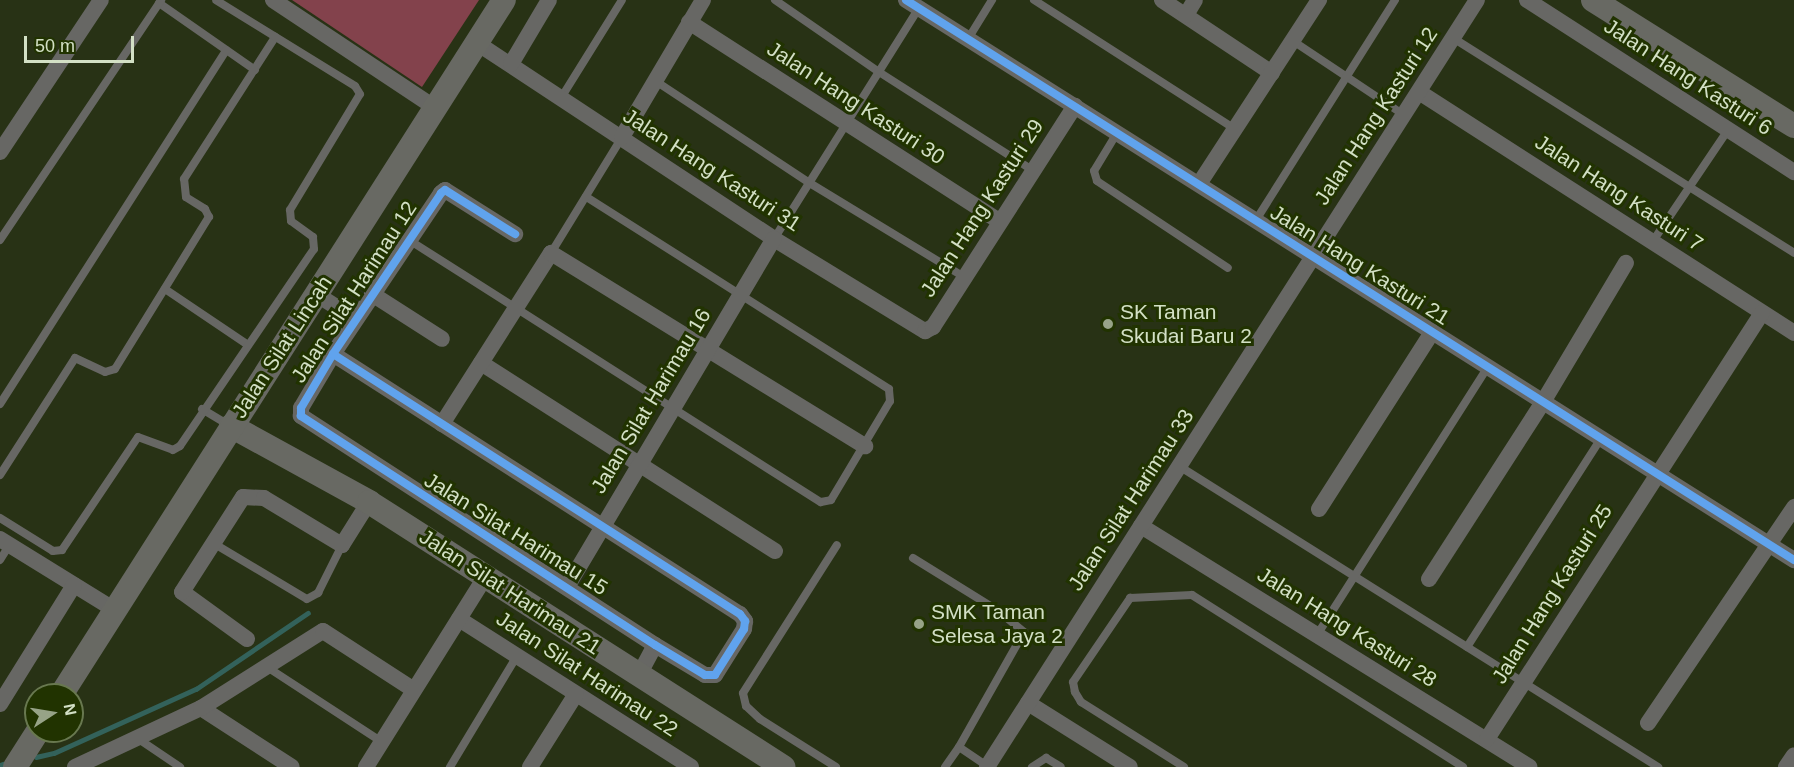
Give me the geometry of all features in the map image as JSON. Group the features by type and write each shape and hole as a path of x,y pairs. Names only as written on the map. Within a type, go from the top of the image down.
{"street":[{"path":"3,141 101,0"},
{"path":"273,0 434,107"},
{"name":"Jalan Silat Lincah","path":"69,683 504,0"},
{"path":"511,64 549,0"},
{"path":"622,138 653,79 703,0"},
{"path":"1162,0 1272,73"},
{"path":"1186,15 1195,0"},
{"path":"1199,184 1319,0"},
{"name":"Jalan Hang Kasturi 12","path":"1313,256 1477,0"},
{"name":"Jalan Hang Kasturi 6","path":"1527,0 1794,172"},
{"path":"1593,0 1794,126"},
{"name":"Jalan Hang Kasturi 21","path":"913,4 1794,560"},
{"name":"Jalan Hang Kasturi 30","path":"690,22 999,221"},
{"name":"Jalan Hang Kasturi 31","path":"477,43 774,239 925,331"},
{"name":"Jalan Hang Kasturi 7","path":"1419,92 1794,333"},
{"name":"Jalan Hang Kasturi 29","path":"925,331 933,327 1075,106"},
{"name":"Jalan Silat Harimau 12","path":"301,416 301,408 333,354 445,190 515,234"},
{"name":"Jalan Silat Harimau 16","path":"567,587 774,239"},
{"path":"442,424 551,253 865,446"},
{"name":"Jalan Silat Harimau 33","path":"987,767 1313,256"},
{"path":"1429,579 1544,402 1626,263"},
{"path":"316,294 355,320"},
{"path":"372,294 442,339"},
{"name":"Jalan Hang Kasturi 25","path":"1487,739 1656,473 1762,313"},
{"path":"1319,509 1432,332"},
{"path":"333,354 602,528"},
{"path":"481,363 775,551"},
{"name":"Jalan Silat Harimau 15","path":"301,416 655,645 705,675 715,675 744,629 743,617 602,528"},
{"name":"Jalan Silat Harimau 21","path":"231,426 369,502 783,767"},
{"path":"247,639 182,592 213,542 247,494 264,498 342,545 369,502"},
{"path":"1648,723 1794,507"},
{"name":"Jalan Hang Kasturi 28","path":"1141,526 1529,767"},
{"path":"5,542 115,610"},
{"path":"366,767 485,577"},
{"path":"0,704 74,585"},
{"name":"Jalan Silat Harimau 22","path":"459,619 691,767"},
{"path":"75,767 201,708 323,631 414,690"},
{"path":"639,675 655,645"},
{"path":"530,767 576,694"},
{"path":"1028,703 1130,767"},
{"path":"201,708 292,767"},
{"path":"15,767 30,743"},
{"path":"1786,767 1794,755"}],"lane":[{"path":"0,518 53,551 62,550 138,437 173,450 180,446 202,409 314,249 313,237 291,221 290,210 360,94 355,87 216,0"},
{"path":"561,98 622,0"},
{"path":"775,0 879,72 1032,170"},
{"path":"968,39 992,0"},
{"path":"1034,0 1235,129"},
{"path":"1256,220 1395,0"},
{"path":"0,240 160,1 255,70"},
{"path":"774,239 879,72 913,4"},
{"path":"0,475 75,358 105,372 116,369 209,217 205,209 186,197 184,179 276,37"},
{"path":"1453,38 1689,189 1794,253"},
{"path":"1293,41 1404,115"},
{"path":"0,404 226,50"},
{"path":"653,79 808,182 964,277"},
{"path":"1653,241 1728,129"},
{"path":"1117,133 1094,171 1097,181 1228,268"},
{"path":"551,253 622,138"},
{"path":"409,240 821,502 831,500 890,401 889,388 586,197"},
{"path":"165,289 248,345"},
{"path":"1317,635 1488,367"},
{"path":"202,409 231,426"},
{"path":"1467,647 1601,438"},
{"path":"1179,466 1658,767"},
{"path":"0,560 5,542"},
{"path":"213,542 307,599 318,593 342,545"},
{"path":"836,767 760,719 746,706 743,693 837,545"},
{"path":"913,558 997,610 1024,632 959,747 945,767"},
{"path":"1184,767 1082,702 1075,692 1073,682 1130,598 1192,595 1463,767"},
{"path":"450,767 517,656"},
{"path":"267,667 382,742"},
{"path":"136,738 180,767"},
{"path":"959,747 987,767"},
{"path":"1032,767 1042,758 1061,767"}],"shaded area":[{"path":"292,0 479,0 422,87"}],"waterway":[{"path":"36,757 54,753 196,689 308,613"}],"cycle path":[{"path":"906,0 1794,560"},
{"path":"333,354 740,614 745,621 744,629 715,675 705,675 655,645 301,416 301,408 333,354 441,193 445,190 515,234"}],"place":[{"name":"SK Taman Skudai Baru 2","path":"1108,324"},
{"name":"SMK Taman Selesa Jaya 2","path":"919,624"}]}
